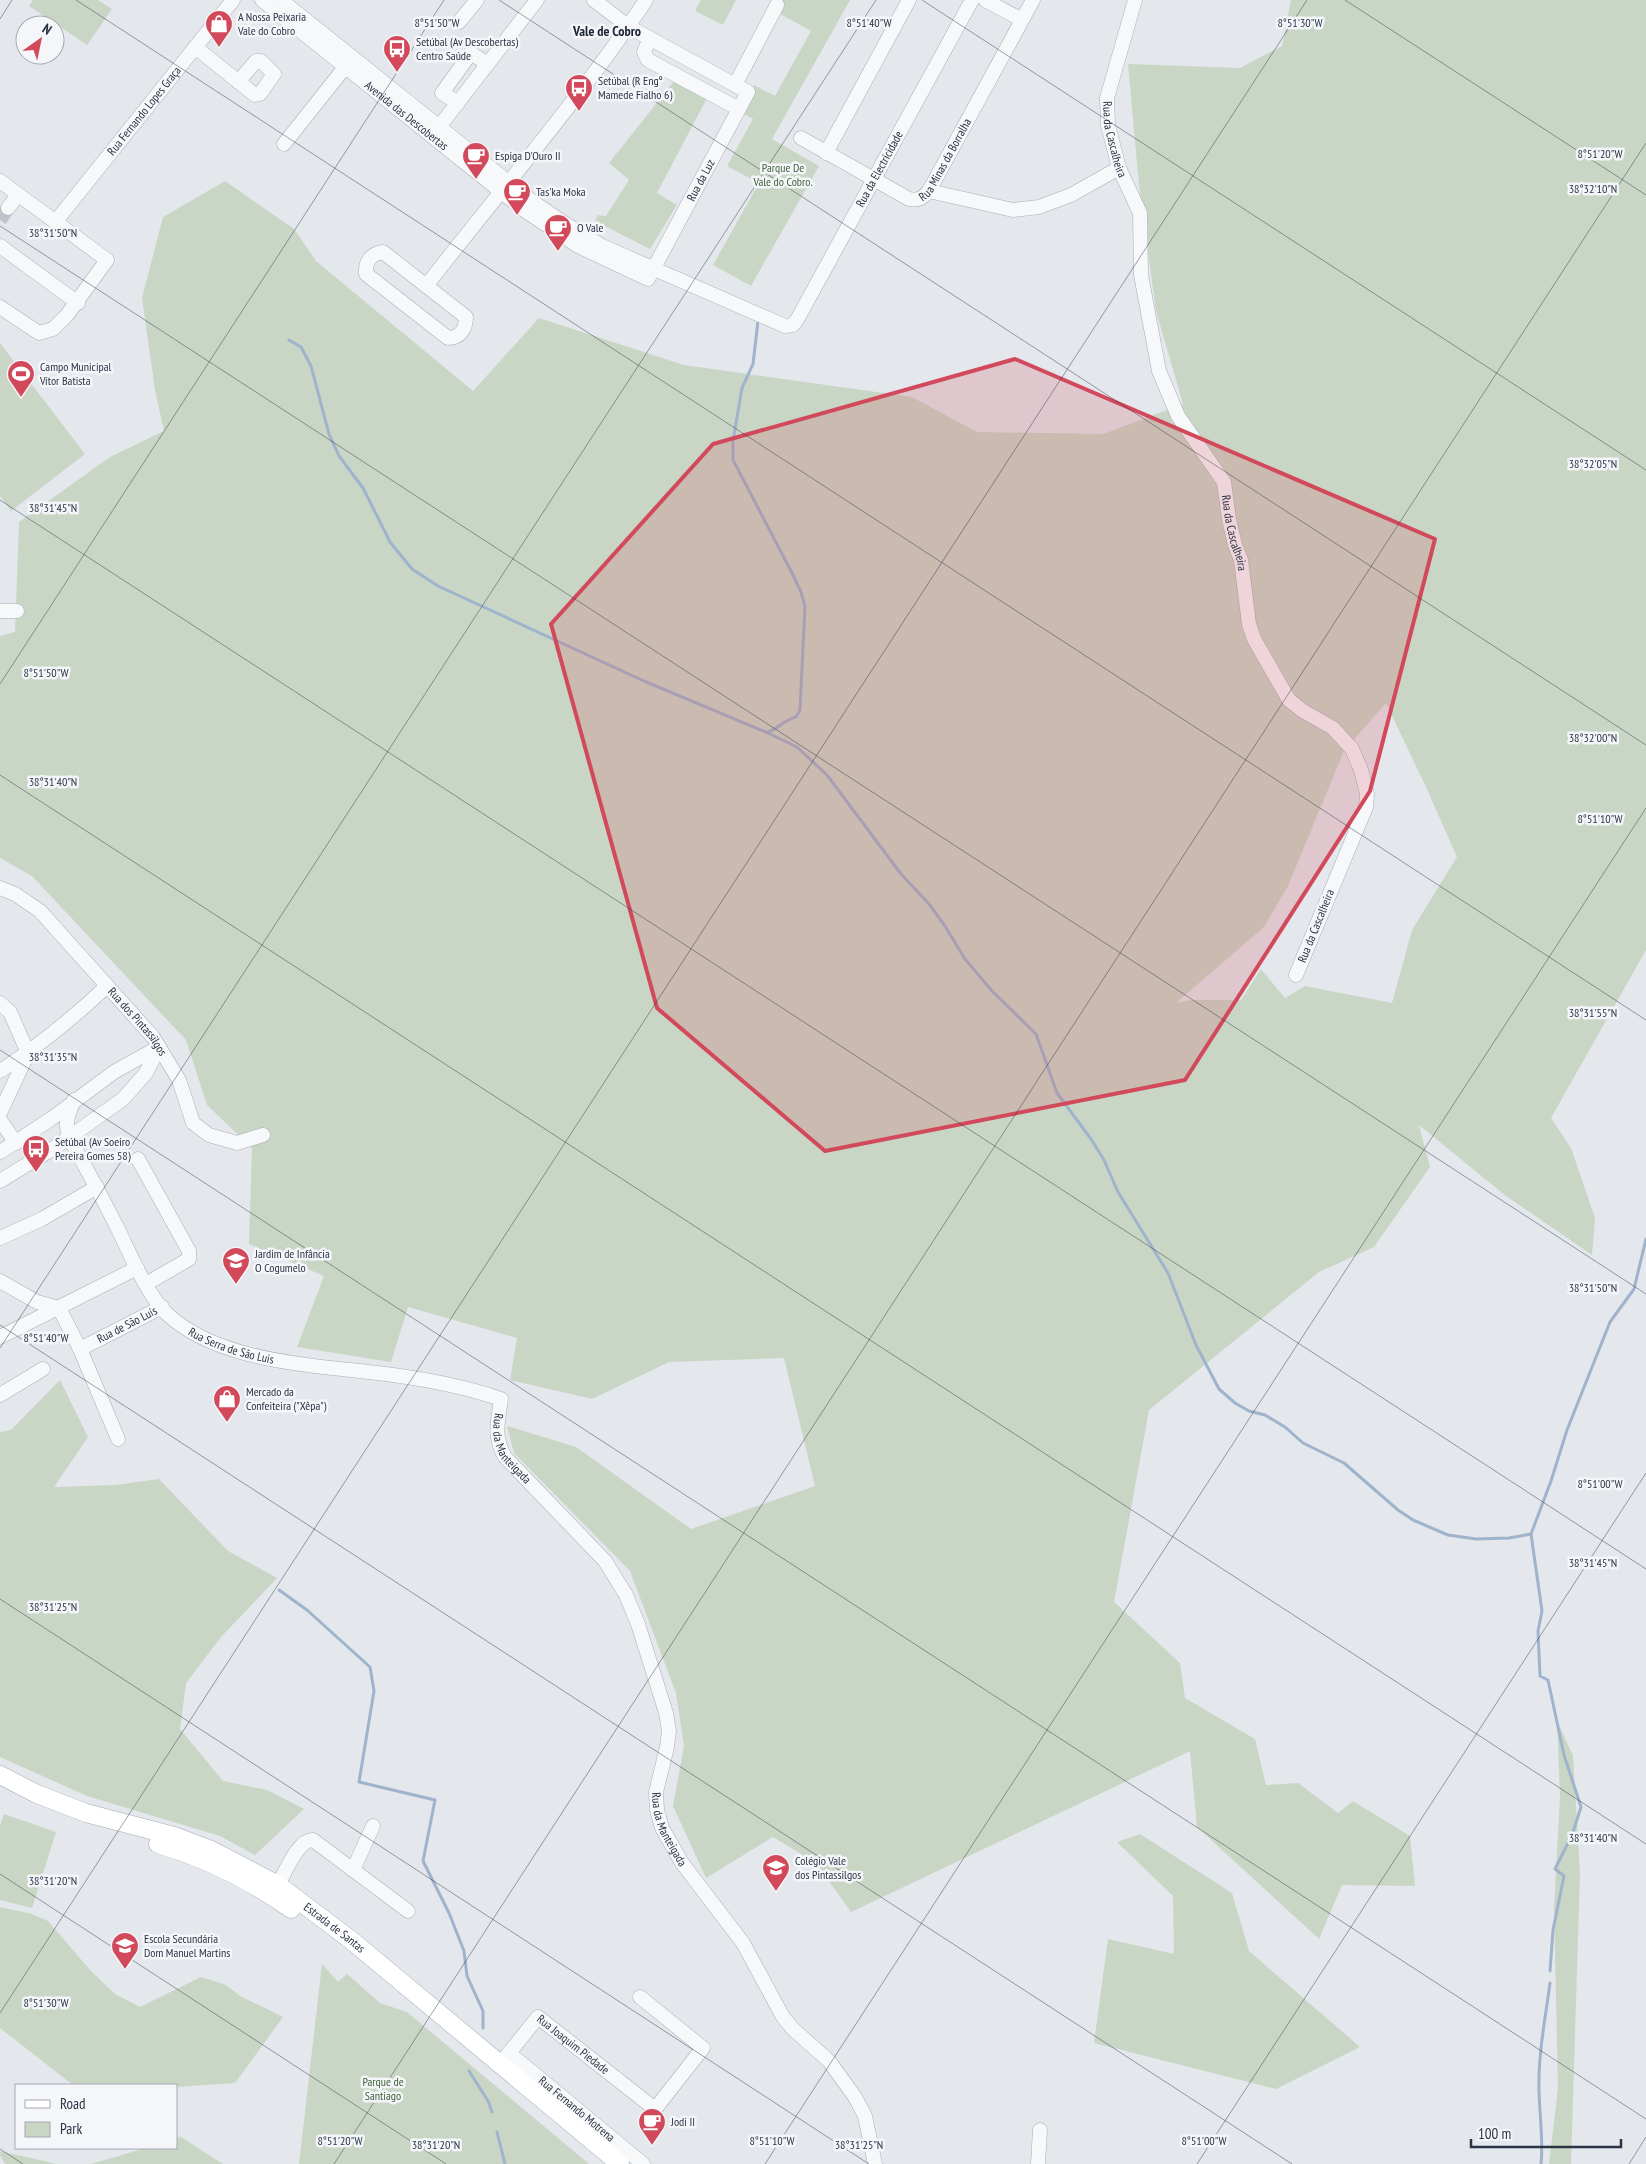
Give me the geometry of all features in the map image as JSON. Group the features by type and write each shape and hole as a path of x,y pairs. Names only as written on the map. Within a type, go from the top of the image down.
{"main road":[{"name":"Estrada de Santas","path":"0,1775 69,1807 174,1836 211,1850 278,1885 330,1922 505,2058 620,2164"},
{"name":"Estrada de Santas","path":"0,1789 75,1822 173,1848 218,1866 263,1890 323,1932 601,2164"}],"street":[{"name":"Rua Fernando Lopes Graça","path":"56,221 233,0"},
{"name":"Avenida das Descobertas","path":"262,0 286,5 439,127 504,186"},
{"path":"460,22 476,0"},
{"path":"439,127 537,0"},
{"path":"594,0 629,27 742,88"},
{"path":"426,286 629,27 646,0"},
{"path":"826,153 909,0"},
{"name":"Rua da Electricidade","path":"778,324 789,326 795,322 972,0"},
{"path":"985,0 1022,20"},
{"name":"Rua Minas da Borralha","path":"801,138 913,200 924,197 929,192 1033,0"},
{"name":"Rua da Cascalheira","path":"1135,0 1108,98 1108,125 1119,168 1140,213 1142,275 1159,371 1178,416 1224,482 1229,519 1235,545 1241,560 1249,624 1254,639 1289,700 1303,711 1333,728 1352,749 1361,770 1367,794 1366,807 1296,975"},
{"name":"Avenida das Descobertas","path":"286,5 346,66 504,186 602,246 778,324"},
{"name":"Rua da Luz","path":"653,269 738,109 742,88 777,5"},
{"path":"650,38 644,52 648,60 738,109"},
{"path":"195,47 238,82"},
{"path":"458,103 442,93 471,53 488,64"},
{"path":"284,144 346,66"},
{"path":"929,192 1013,210 1039,207 1071,195 1119,168"},
{"path":"0,181 107,260 78,303 53,329 39,333 0,307"},
{"path":"8,208 18,195"},
{"path":"0,246 78,303"},
{"path":"383,252 426,286 466,317 464,328 456,337 448,338 366,274 369,258 373,254 383,252"},
{"path":"0,611 17,611"},
{"name":"Rua dos Pintassilgos","path":"0,888 15,894 40,911 153,1037 179,1080 193,1123 209,1134 237,1143 263,1134"},
{"path":"0,1070 28,1053 69,1022 107,986"},
{"path":"0,1003 10,1012 28,1053 0,1113"},
{"path":"0,1152 16,1143 107,1076 159,1047"},
{"path":"0,1181 70,1137 123,1099 146,1073 159,1047"},
{"path":"107,1076 122,1075 127,1079 129,1085 123,1099"},
{"path":"70,1137 67,1123 68,1113 74,1100"},
{"path":"0,1120 16,1143"},
{"name":"Rua Serra de São Luis","path":"70,1137 146,1284 166,1312 192,1332 223,1347 252,1356 432,1380 472,1389 501,1399"},
{"path":"138,1159 189,1251 189,1259 146,1284"},
{"path":"0,1238 42,1219 97,1187"},
{"path":"0,1338 137,1268"},
{"path":"0,1281 37,1302 59,1308 80,1349 118,1439"},
{"name":"Rua de São Luís","path":"80,1349 162,1307"},
{"path":"2,1390 43,1369"},
{"name":"Rua da Manteigada","path":"501,1399 496,1434 498,1445 505,1457 604,1561 626,1595 638,1624 666,1712 669,1731 668,1747 656,1792 657,1810 662,1828 682,1863 743,1943 783,2017 793,2029 829,2061 855,2097 865,2116 875,2164"},
{"path":"353,1870 373,1826"},
{"path":"278,1885 300,1846 309,1840 317,1842 408,1911"},
{"name":"Rua Joaquim Piedade","path":"505,2058 538,2017 655,2109 703,2048 640,1997"},
{"name":"Rua Fernando Motrena","path":"505,2058 643,2164"},
{"path":"1038,2164 1040,2130"}],"highlighted area":[{"path":"1015,359 1435,539 1370,791 1185,1080 825,1151 657,1008 551,624 713,444"}],"green space":[{"path":"33,0 98,0 112,9 87,45 65,30 65,15 42,15 29,6"},
{"path":"701,0 736,0 723,25 695,11"},
{"name":"Parque De Vale do Cobro.","path":"782,0 850,0 772,139 819,166 751,286 713,265 759,183 727,166 753,119 739,111 754,85 775,96 811,31 775,11"},
{"path":"1291,0 1646,0 1646,950 1551,1118 1571,1148 1595,1218 1592,1255 1506,1196 1419,1125 1430,1167 1374,1247 1319,1272 1149,1410 1114,1602 1180,1663 1185,1698 1255,1739 1266,1785 1298,1783 1338,1813 1353,1801 1410,1836 1415,1886 1342,1885 1319,1939 1197,1827 1190,1751 851,1912 816,1863 773,1837 706,1878 673,1806 684,1746 676,1693 630,1571 514,1453 507,1426 576,1447 691,1529 815,1486 784,1358 669,1362 592,1399 510,1380 517,1338 408,1307 391,1362 297,1347 324,1276 249,1244 252,1148 207,1105 186,1040 32,876 0,858 0,636 15,632 19,522 110,457 164,431 155,390 142,298 163,217 225,181 294,229 316,261 473,391 539,318 684,365 912,397 977,432 1103,434 1183,404 1156,311 1139,185 1128,64 1240,68 1282,46","holes":["1386,703 1457,857 1412,930 1392,1003 1305,986 1285,998 1261,969 1241,1000 1191,1000 1176,1003 1264,927 1288,886 1344,751"]},
{"path":"675,80 707,98 657,193 677,205 650,249 595,221 598,215 606,216 629,180 609,163"},
{"name":"Campo Municipal Vítor Batista","path":"0,343 85,454 11,511 0,496"},
{"path":"60,1380 88,1437 54,1487 116,1485 159,1479 228,1551 277,1578 221,1637 186,1683 180,1729 223,1781 267,1790 304,1809 255,1855 220,1836 87,1796 0,1757 0,1432 11,1430"},
{"path":"1557,1720 1573,1756 1580,1873 1571,2164 1549,2164 1558,2088 1554,1909 1560,1797"},
{"path":"4,1814 56,1832 32,1908 0,1900 0,1825"},
{"path":"1140,1834 1232,1893 1249,1951 1360,2047 1276,2089 1094,2043 1108,1939 1174,1954 1173,1896 1117,1842"},
{"path":"0,1907 32,1914 48,1921 90,1970 115,1994 140,2007 201,1977 226,1985 240,1996 283,2017 235,2083 178,2087 178,2084 72,2084 0,2028"},
{"name":"Parque de Santiago","path":"322,1964 338,1982 347,1974 380,2003 407,2012 589,2164 299,2164"},
{"path":"181,2137 223,2164 91,2164 143,2149 178,2149 178,2138"},
{"path":"0,2151 57,2164 5,2164"}],"waterway":[{"path":"758,321 753,364 742,388 733,441 733,460 791,571 805,606 800,710 796,717 768,732"},
{"path":"289,340 301,347 311,366 329,434 339,456 363,488 390,542 412,569 438,586 644,681 797,747 827,775 901,874 929,904 965,959 992,991 1036,1034 1057,1093 1104,1160 1118,1192 1168,1273 1196,1345 1219,1389 1235,1403 1249,1411 1265,1415 1285,1427 1303,1443 1344,1463 1398,1510 1413,1520 1448,1535 1476,1539 1509,1538 1531,1534"},
{"path":"1550,1971 1553,1930 1564,1876 1555,1869 1572,1835 1581,1807 1564,1755 1548,1680 1540,1676 1538,1631 1542,1611 1531,1534 1551,1481 1567,1430 1610,1322 1634,1289 1646,1239"},
{"path":"279,1590 307,1610 370,1667 374,1691 359,1782 435,1800 423,1861 449,1913 464,1951 467,1976 483,2011 483,2028"},
{"path":"1541,2164 1539,2067 1550,1983"},
{"path":"469,2071 488,2101 492,2112"},
{"path":"497,2132 505,2164"}],"tunnel":[{"path":"0,220 8,208"}],"place":[{"name":"A Nossa Peixaria Vale do Cobro","path":"219,48"},
{"name":"Setúbal (Av Descobertas) Centro Saúde","path":"397,73"},
{"name":"Setúbal (R Engº Mamede Fialho 6)","path":"579,112"},
{"name":"Espiga D'Ouro II","path":"476,180"},
{"name":"Tas'ka Moka","path":"517,216"},
{"name":"O Vale","path":"558,252"},
{"name":"Campo Municipal Vítor Batista","path":"21,398"},
{"name":"Setúbal (Av Soeiro Pereira Gomes 58)","path":"36,1173"},
{"name":"Jardim de Infância O Cogumelo","path":"236,1285"},
{"name":"Mercado da Confeiteira (\"Xêpa\")","path":"227,1423"},
{"name":"Colégio Vale dos Pintassilgos","path":"776,1892"},
{"name":"Escola Secundária Dom Manuel Martins","path":"125,1970"},
{"name":"Jodi II","path":"652,2146"}],"district":[{"name":"Vale de Cobro","path":"607,31"}]}
